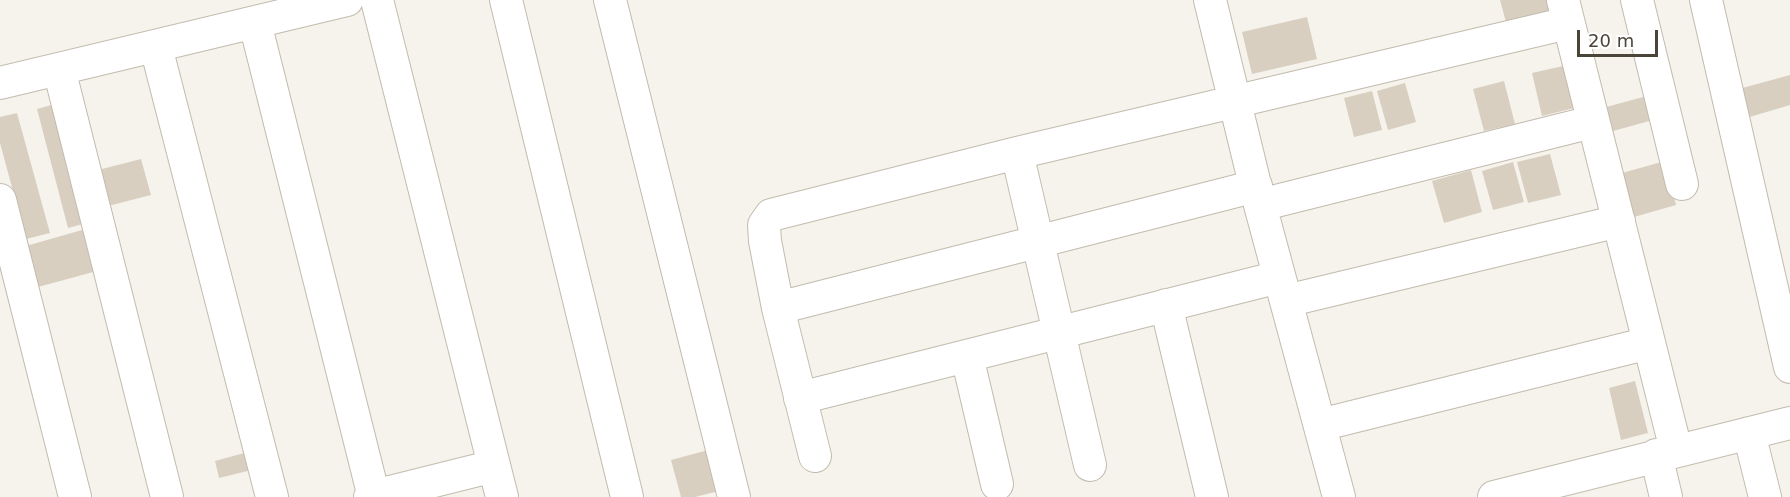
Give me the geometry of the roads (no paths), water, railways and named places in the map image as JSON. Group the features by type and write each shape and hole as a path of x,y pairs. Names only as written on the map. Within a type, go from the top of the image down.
{"street":[{"path":"0,83 347,0"},
{"path":"377,0 502,497"},
{"path":"507,0 627,497"},
{"path":"610,0 734,497"},
{"path":"1210,0 1258,196 1340,497"},
{"path":"1637,0 1682,184"},
{"path":"1706,0 1790,367"},
{"path":"815,456 778,308 765,240 764,225 771,215 1017,153 1236,102 1566,12 1649,343 1666,453 1666,497"},
{"path":"255,23 373,497 494,466"},
{"path":"156,46 272,497"},
{"path":"59,69 167,497"},
{"path":"778,308 1038,242 1592,122"},
{"path":"1017,153 1090,465"},
{"path":"0,200 75,497"},
{"path":"800,398 1166,305 1283,289 1619,221"},
{"path":"1166,305 1212,497"},
{"path":"1320,425 1649,343"},
{"path":"967,356 997,484"},
{"path":"1494,497 1790,423"},
{"path":"1749,433 1765,497"}]}
